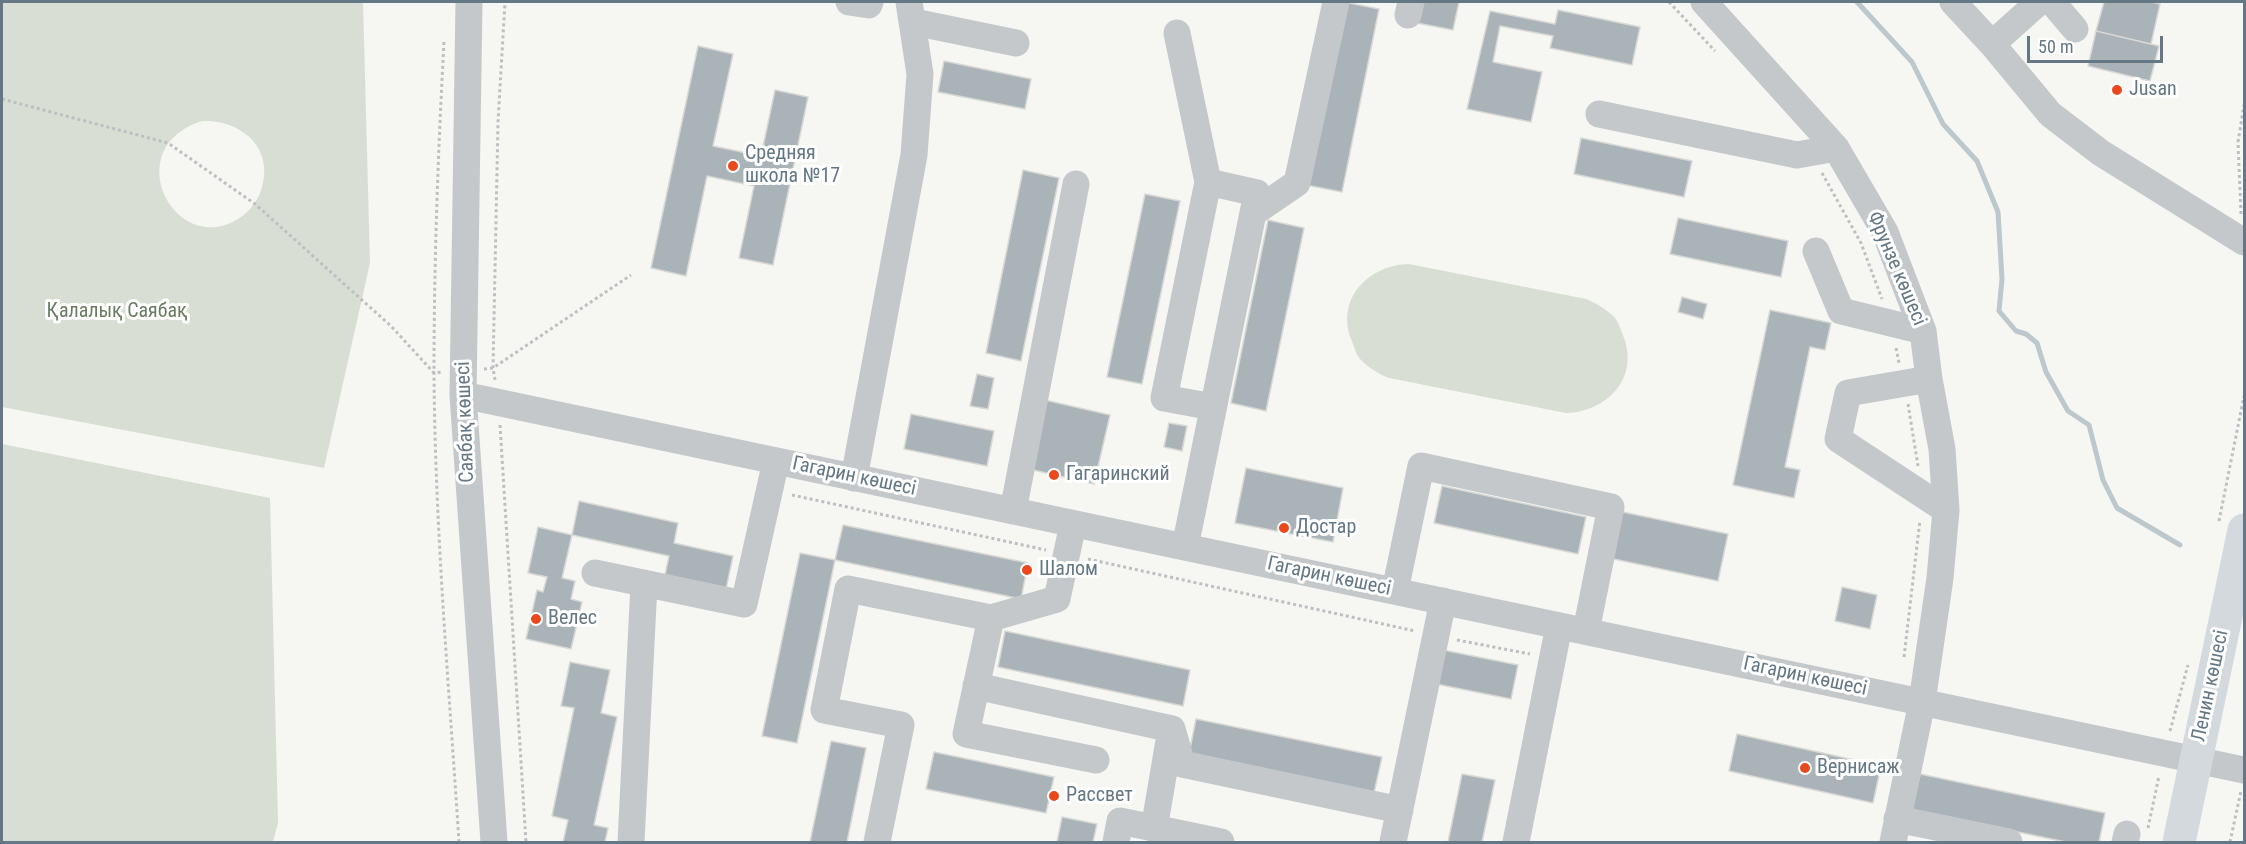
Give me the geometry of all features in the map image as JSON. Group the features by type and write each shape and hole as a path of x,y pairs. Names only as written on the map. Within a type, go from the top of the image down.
{"main road":[{"name":"Ленин көшесі","path":"2179,843 2244,530"}],"street":[{"name":"Саябақ көшесі","path":"469,2 463,383 494,843"},
{"path":"849,2 869,5 870,2"},
{"path":"1253,213 1297,183 1336,2"},
{"name":"Фрунзе көшесі","path":"1704,2 1836,148 1885,232 1923,331 1942,449 1946,510 1940,578 1922,702 1895,831"},
{"path":"1953,2 1992,44 2050,114 2101,153 2244,241"},
{"path":"1992,44 2039,2"},
{"path":"2052,2 2075,29"},
{"path":"854,478 914,155 920,74 912,12 1016,43"},
{"path":"1177,33 1208,182 1164,398 1213,407"},
{"path":"1599,114 1797,155 1836,148"},
{"path":"1185,547 1257,193 1208,182"},
{"path":"1013,511 1076,184"},
{"path":"1816,251 1841,310 1923,331"},
{"path":"1929,379 1848,393 1838,439 1946,510"},
{"name":"Гагарин көшесі","path":"463,383 776,461 2196,759 2244,777"},
{"path":"595,573 744,604 776,461"},
{"path":"1395,591 1421,466 1611,507 1586,631"},
{"path":"877,843 901,725 824,710 848,589 991,618 1057,599 1073,524"},
{"path":"631,843 644,584"},
{"path":"1393,843 1443,601"},
{"path":"991,618 966,734 1096,760"},
{"path":"1515,843 1559,626"},
{"path":"976,686 1172,729"},
{"path":"1172,729 1182,764 1400,810"},
{"path":"1154,829 1172,729"},
{"path":"1116,843 1120,822 1221,843"},
{"path":"1895,831 2009,843"}],"path":[{"path":"2,99 168,143 255,204 391,326 434,373 463,383 493,368 631,275"},
{"path":"2244,105 2238,142 2244,241"},
{"path":"769,490 1436,636 1552,659"},
{"path":"2133,836 2164,753"},
{"path":"2230,843 2244,777"}],"green space":[{"name":"Қалалық Саябақ","path":"2,2 363,2 370,263 324,468 2,407","holes":["202,121 215,121 239,129 249,137 257,146 264,169 262,188 251,208 238,219 215,227 194,224 177,212 164,195 159,174 163,153 177,135"]},
{"path":"1409,264 1586,299 1597,304 1616,319 1624,338 1627,367 1623,379 1616,391 1606,400 1594,407 1566,413 1389,378 1378,373 1364,363 1356,353 1348,324 1348,310 1359,286 1369,277 1381,270"},
{"path":"2,444 270,498 278,823 273,842 2,842"}],"building":[{"path":"1344,2 1379,9 1342,192 1306,185"},
{"path":"1422,2 1459,2 1453,30 1417,23"},
{"path":"2104,2 2160,4 2151,44 2096,31"},
{"path":"1558,10 1640,27 1632,65 1550,48 1553,36 1500,26 1493,62 1542,72 1531,122 1467,109 1490,11 1555,24"},
{"path":"2096,31 2159,46 2150,81 2088,66"},
{"name":"Средняя школа №17","path":"698,46 733,54 713,146 761,156 775,90 808,97 773,265 739,258 754,186 707,176 686,276 651,268"},
{"path":"944,61 1031,79 1025,109 938,92"},
{"path":"1581,138 1692,161 1684,197 1574,174"},
{"path":"1023,170 1059,178 1021,361 986,353"},
{"path":"1145,194 1180,201 1142,384 1107,377"},
{"path":"1678,218 1788,241 1781,277 1670,254"},
{"path":"1268,220 1304,228 1266,411 1231,403"},
{"path":"1682,297 1707,304 1703,319 1678,312"},
{"path":"1770,310 1831,323 1825,350 1810,347 1785,467 1800,470 1794,498 1733,485"},
{"path":"977,374 994,378 988,409 970,406"},
{"path":"1045,400 1110,415 1094,484 1029,469"},
{"path":"911,414 994,431 987,466 904,449"},
{"path":"1169,423 1187,426 1182,451 1164,447"},
{"path":"1246,468 1343,488 1333,542 1235,523"},
{"path":"1442,486 1586,517 1578,554 1434,523"},
{"path":"579,501 678,523 674,543 733,556 726,589 665,575 669,556 572,535"},
{"path":"1618,511 1728,534 1718,581 1609,558"},
{"path":"843,525 1028,563 1021,599 835,560"},
{"path":"538,527 572,535 562,578 575,581 571,599 582,602 571,649 526,639 537,590 543,592 547,577 528,573"},
{"path":"800,553 835,560 797,743 762,736"},
{"path":"1842,587 1877,595 1870,629 1835,621"},
{"path":"1005,631 1190,670 1183,706 998,667"},
{"path":"1438,649 1518,665 1511,699 1431,683"},
{"path":"570,662 610,670 601,713 617,717 594,825 608,828 605,842 563,842 568,820 552,816 574,708 561,706"},
{"path":"1196,719 1382,757 1374,793 1189,754"},
{"name":"Вернисаж","path":"1737,734 1881,766 1873,803 1729,771"},
{"path":"831,741 866,748 847,842 810,842"},
{"path":"934,752 1054,777 1046,813 926,789"},
{"path":"1462,774 1495,780 1482,842 1448,842"},
{"path":"1920,774 2105,813 2099,842 2066,842 1912,810"},
{"path":"1062,817 1097,824 1093,842 1057,842"}],"waterway":[{"path":"1857,2 1912,62 1943,124 1977,161 1998,212 2002,279 1999,311 2016,331 2026,334 2037,343 2046,372 2068,411 2089,425 2103,480 2117,508 2180,545"}],"place":[{"name":"Jusan","path":"2117,90"},
{"name":"Средняя школа №17","path":"733,166"},
{"name":"Гагаринский","path":"1054,475"},
{"name":"Достар","path":"1284,528"},
{"name":"Шалом","path":"1027,570"},
{"name":"Велес","path":"536,619"},
{"name":"Вернисаж","path":"1805,768"},
{"name":"Рассвет","path":"1054,796"}]}
